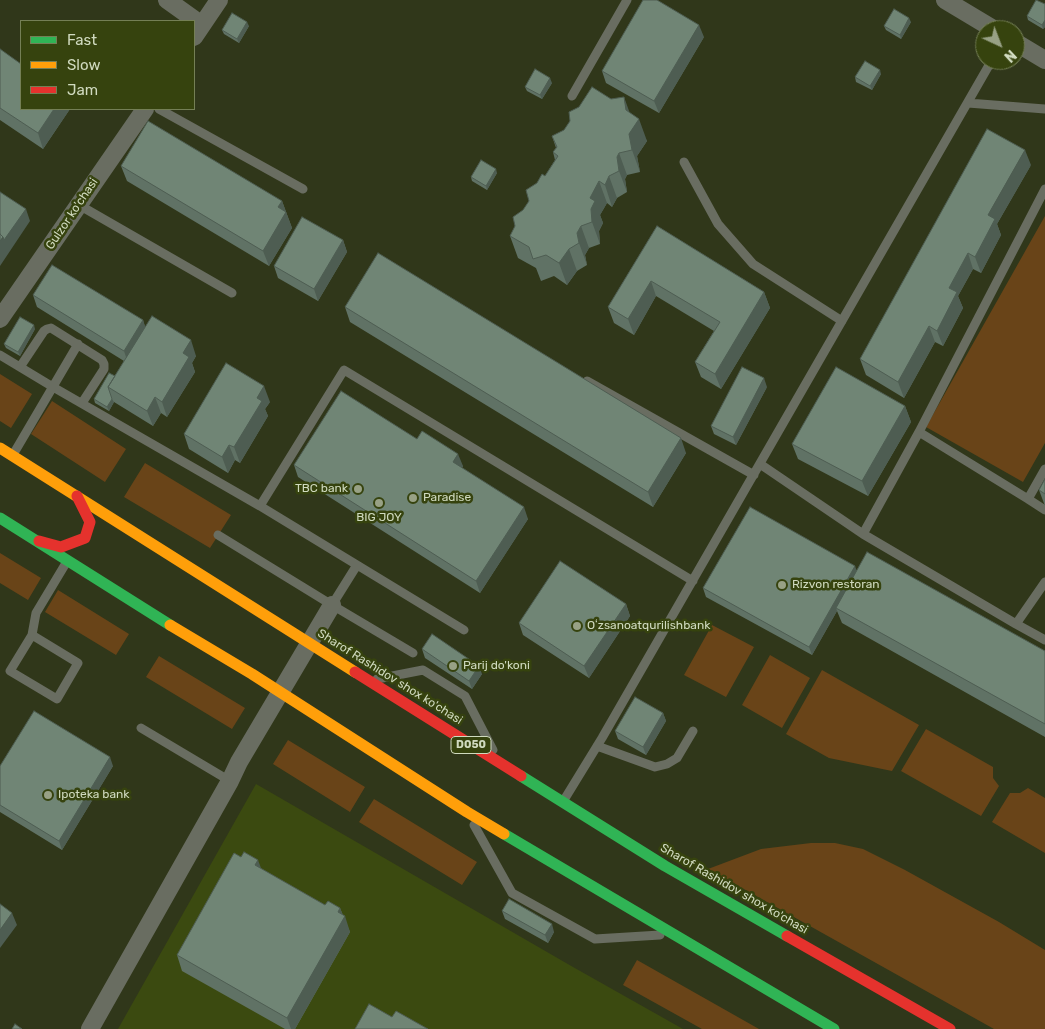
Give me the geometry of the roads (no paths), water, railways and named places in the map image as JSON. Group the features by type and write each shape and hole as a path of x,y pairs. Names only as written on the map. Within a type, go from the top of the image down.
{"main road":[{"name":"Sharof Rashidov shox ko'chasi","path":"0,448 665,866 950,1029"},
{"path":"33,539 61,547 85,538 90,522 77,496"},
{"path":"0,518 252,674 467,812 834,1029"}],"street":[{"path":"168,0 187,20"},
{"path":"198,31 219,0"},
{"path":"945,0 978,20"},
{"path":"1025,48 1045,60"},
{"name":"Gulzor ko'chasi","path":"0,319 144,110"},
{"path":"90,1029 239,762 332,605"}],"lane":[{"path":"572,96 627,0"},
{"path":"562,802 597,746 693,581 986,70"},
{"path":"968,103 1045,109"},
{"path":"161,110 303,189"},
{"path":"684,162 718,224 754,264 842,321"},
{"path":"863,534 919,432 1045,189"},
{"path":"78,205 232,293"},
{"path":"20,367 44,331 47,328 51,328 102,360 104,364 104,368 82,403"},
{"path":"12,455 78,344"},
{"path":"0,354 53,387 260,506 464,630"},
{"path":"260,506 344,370 693,581"},
{"path":"580,377 754,475"},
{"path":"919,432 1045,510"},
{"path":"760,464 863,534 1045,640"},
{"path":"1028,499 1045,469"},
{"path":"218,535 413,654"},
{"path":"32,636 78,663 57,698 10,671 32,636 36,613 67,560"},
{"path":"332,605 357,565"},
{"path":"1016,624 1045,582"},
{"path":"370,680 423,670 465,696 500,763"},
{"path":"141,728 230,781"},
{"path":"597,746 655,767 667,764 677,758 693,731"},
{"path":"467,812 512,893 595,939 673,934"}],"place":[{"name":"TBC bank","path":"358,489"},
{"name":"Paradise","path":"413,498"},
{"name":"BIG JOY","path":"379,503"},
{"name":"Rizvon restoran","path":"782,585"},
{"name":"Oʻzsanoatqurilishbank","path":"577,626"},
{"name":"Parij do'koni","path":"453,666"},
{"name":"Ipoteka bank","path":"48,795"}]}
